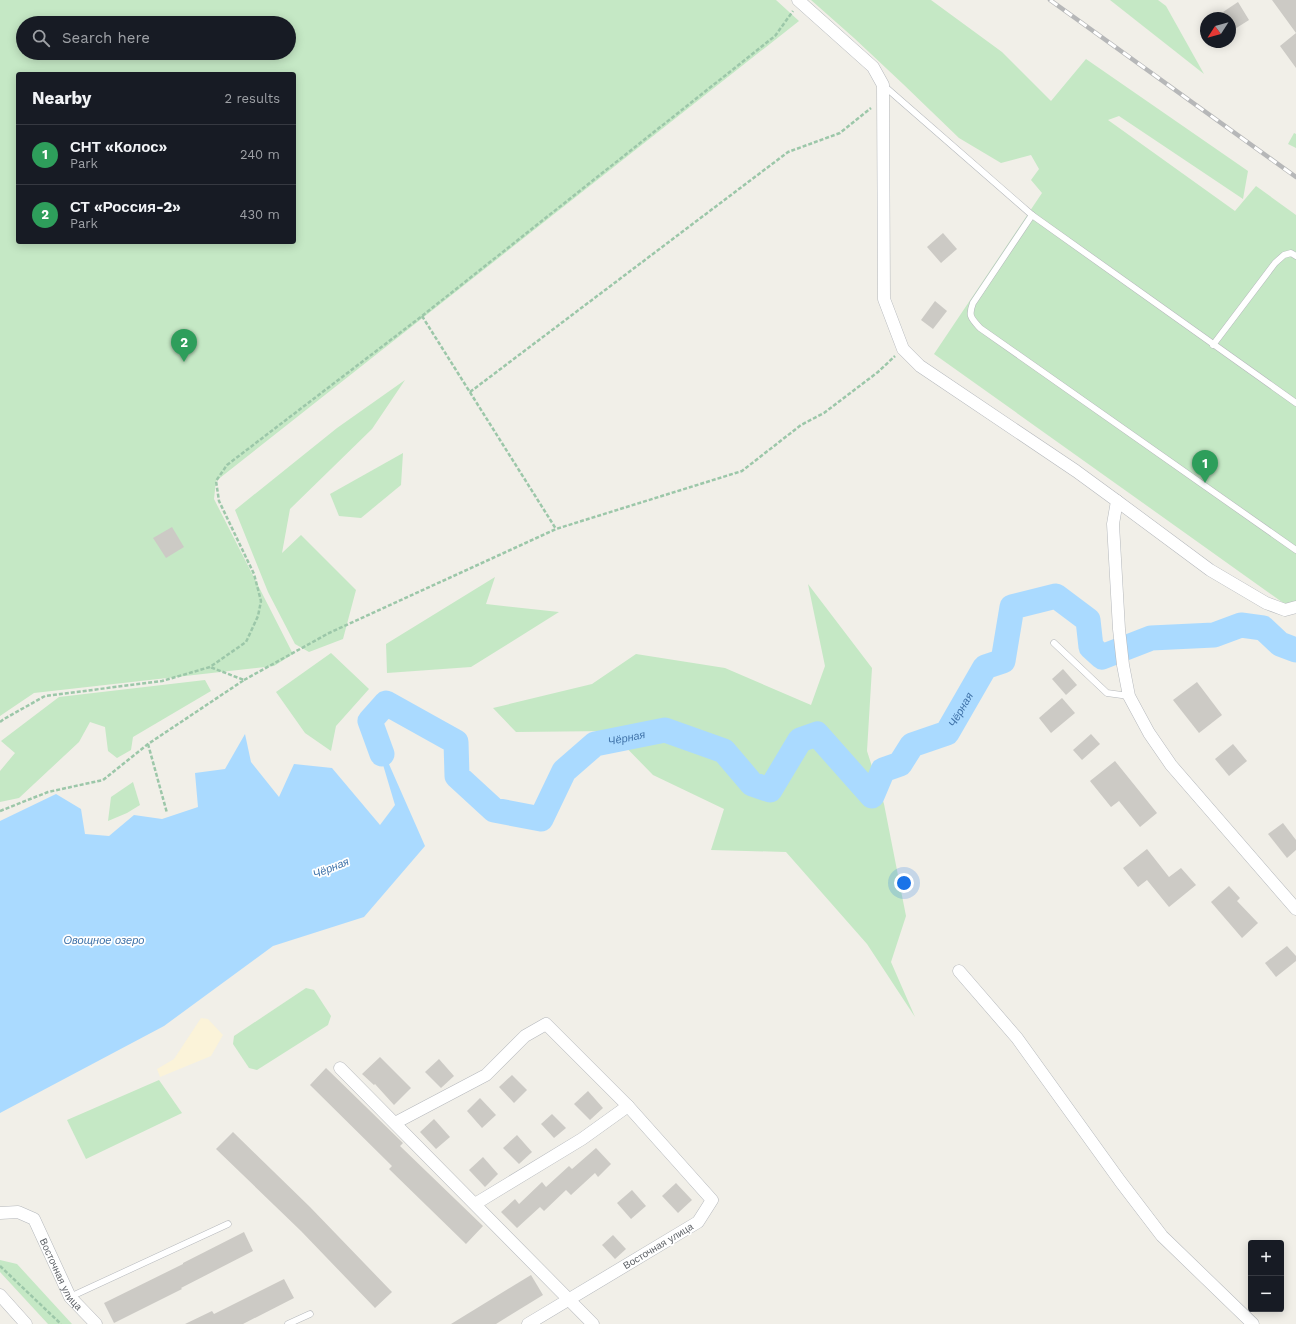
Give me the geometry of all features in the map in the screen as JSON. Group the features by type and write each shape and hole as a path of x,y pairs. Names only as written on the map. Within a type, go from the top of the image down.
{"street":[{"path":"799,1 873,67 883,85 884,299 902,349 920,366 1076,471 1210,570 1266,603 1286,610 1296,607"},
{"path":"1117,501 1113,524 1119,629 1123,664 1129,696 1149,733 1171,765 1296,909"},
{"path":"959,971 1017,1038 1120,1181 1162,1236 1253,1324"},
{"name":"Восточная улица","path":"395,1123 486,1075 525,1036 546,1024 628,1106 712,1200 698,1222 528,1324"},
{"path":"340,1068 570,1299 593,1324"},
{"path":"475,1204 582,1139 628,1106"},
{"name":"Восточная улица","path":"0,1213 18,1212 34,1219 70,1297 96,1324"},
{"path":"1,1299 26,1324"}],"lane":[{"path":"883,85 1032,216 1296,403"},
{"path":"1032,216 973,303 970,312 972,319 986,332 1296,550"},
{"path":"1213,344 1275,262 1284,255 1291,253 1296,256"},
{"path":"1054,643 1107,693 1129,696"},
{"path":"70,1297 228,1224"},
{"path":"288,1324 310,1314"}],"path":[{"path":"0,722 45,696 162,680 210,667 246,642 258,616 261,601 254,574 219,502 216,481 227,465 422,316 776,36 799,1"},
{"path":"470,392 788,152 840,133 883,97"},
{"path":"422,316 556,529"},
{"path":"0,811 48,792 103,780 148,744 244,680 329,633 556,529 742,471 801,425 824,413 878,372 902,349"},
{"path":"210,667 244,680"},
{"path":"148,744 167,813"},
{"path":"0,1266 61,1324"}],"green space":[{"path":"0,0 776,0 799,21 216,481 214,499 293,654 274,666 34,693 0,716"},
{"path":"811,0 931,0 1002,52 1051,101 1086,59 1248,171 1243,199 1119,116 1108,120 1235,211 1256,186 1296,215 1296,612 934,354 1042,193 1031,180 1039,169 1031,155 1001,163 959,138 854,38"},
{"path":"1110,0 1158,0 1166,6 1204,74"},
{"path":"1294,133 1296,134 1296,148 1288,144"},
{"path":"405,380 372,429 290,509 282,553 301,535 356,590 343,639 309,652 295,644 268,592 235,510 337,428"},
{"path":"403,453 401,485 361,518 339,516 330,494"},
{"path":"495,577 486,604 559,612 471,667 387,673 386,644"},
{"path":"808,584 872,668 867,751 884,804 906,916 891,962 915,1017 867,944 786,852 711,850 724,809 653,775 610,731 516,732 493,708 592,684 636,654 725,668 811,705 825,666"},
{"path":"331,653 369,689 336,726 331,751 305,733 276,692"},
{"path":"205,680 211,691 133,737 131,750 117,758 108,751 105,727 90,722 79,742 19,798 0,802 0,771 15,753 1,741 59,697"},
{"path":"133,782 140,805 127,813 108,821 111,797"},
{"path":"306,988 314,990 331,1016 328,1025 257,1070 249,1068 233,1044 234,1036"},
{"path":"159,1080 182,1113 86,1159 67,1120"},
{"path":"0,1260 17,1264 72,1324 48,1324 0,1272"}],"sand":[{"path":"201,1018 208,1019 223,1035 211,1056 160,1077 157,1069 174,1059"}],"water":[{"name":"Овощное озеро","path":"370,721 425,846 364,917 273,946 164,1026 0,1113 0,821 56,794 81,809 85,834 109,836 134,815 162,819 198,807 195,773 225,769 245,734 251,762 279,797 294,764 332,768 380,825 395,805"}],"building":[{"path":"1272,0 1296,0 1296,33"},
{"path":"1238,2 1249,20 1236,28 1236,12 1223,12"},
{"path":"1296,33 1296,68 1280,46"},
{"path":"943,233 957,249 941,263 927,247"},
{"path":"935,301 947,311 933,329 921,320"},
{"path":"172,527 184,547 166,558 153,538"},
{"path":"1063,669 1077,685 1066,695 1052,679"},
{"path":"1197,682 1222,715 1199,733 1173,700"},
{"path":"1062,698 1075,713 1051,733 1039,718"},
{"path":"1091,734 1100,744 1082,760 1073,750"},
{"path":"1233,744 1247,761 1229,776 1215,759"},
{"path":"1115,761 1157,813 1140,827 1119,801 1111,807 1090,781"},
{"path":"1283,823 1296,840 1296,850 1287,858 1268,834"},
{"path":"1147,849 1169,877 1181,868 1196,885 1169,907 1147,880 1138,887 1123,868"},
{"path":"1229,886 1240,898 1237,901 1258,923 1242,938 1211,902"},
{"path":"1287,946 1296,956 1296,961 1276,977 1265,963"},
{"path":"380,1057 411,1088 394,1105 375,1084 374,1085 362,1074"},
{"path":"439,1059 454,1076 441,1088 425,1072"},
{"path":"326,1068 403,1143 400,1146 483,1226 466,1244 389,1169 392,1166 310,1085"},
{"path":"512,1075 527,1090 514,1103 499,1087"},
{"path":"588,1091 603,1108 590,1120 574,1104"},
{"path":"480,1098 496,1115 482,1128 467,1111"},
{"path":"552,1114 566,1128 554,1138 541,1124"},
{"path":"434,1119 450,1137 436,1149 420,1132"},
{"path":"233,1132 310,1207 392,1292 375,1308 301,1231 216,1149"},
{"path":"517,1135 532,1152 519,1164 503,1148"},
{"path":"596,1148 611,1164 598,1177 595,1173 571,1195 566,1190 544,1211 540,1207 517,1228 501,1212 515,1199 519,1204 542,1182 546,1187 569,1166 572,1169"},
{"path":"483,1157 498,1174 485,1187 469,1170"},
{"path":"676,1183 692,1200 678,1213 662,1196"},
{"path":"632,1190 646,1206 631,1219 617,1203"},
{"path":"244,1232 253,1251 114,1323 104,1303"},
{"path":"613,1235 626,1249 615,1259 602,1245"},
{"path":"531,1275 543,1295 496,1324 451,1324"},
{"path":"284,1279 294,1298 243,1324 185,1324 212,1311 214,1314"}],"waterway":[{"name":"Чёрная","path":"382,754 370,721 386,703 456,742 457,776 494,810 541,819 564,771 595,744 665,730 724,751 752,784 770,790 800,740 817,734 872,796 883,770 900,764 912,745 947,733 985,667 1003,661 1012,607 1056,596 1088,620 1091,647 1102,657 1151,638 1214,635 1241,625 1263,628 1280,644 1296,650"}],"railway":[{"path":"1050,0 1296,177"}],"place":[{"name":"СТ «Россия-2»","path":"184,362"},
{"name":"СНТ «Колос»","path":"1205,483"}]}
